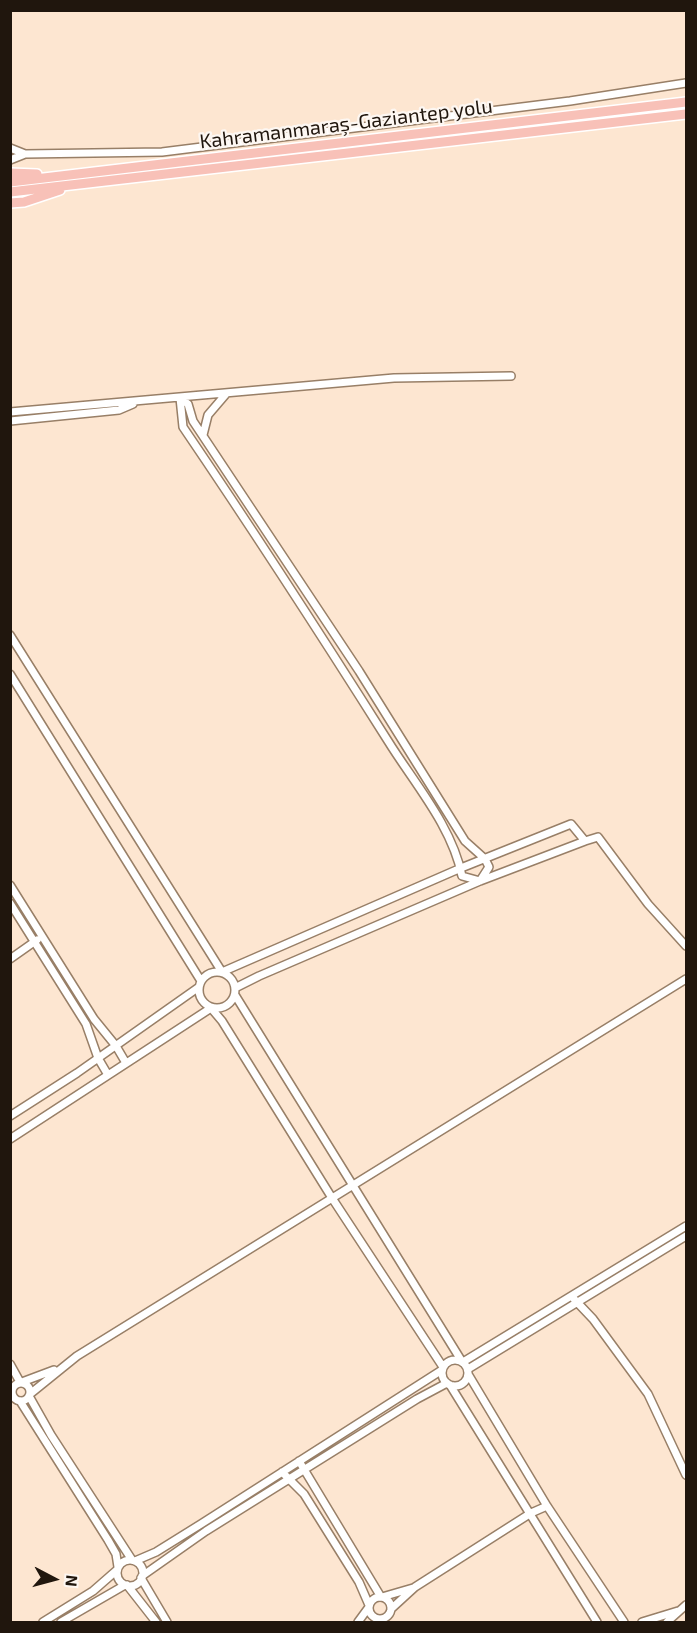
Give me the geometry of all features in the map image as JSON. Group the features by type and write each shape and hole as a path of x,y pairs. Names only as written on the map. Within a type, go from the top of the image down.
{"highway":[{"name":"Kahramanmaraş-Gaziantep yolu","path":"10,182 687,102"},
{"name":"Kahramanmaraş-Gaziantep yolu","path":"10,192 687,114"},
{"path":"10,173 57,176"},
{"path":"10,203 47,196 74,185"}],"street":[{"path":"10,160 25,154 162,152 570,101 687,83"},
{"path":"10,147 25,154"},
{"path":"10,412 120,401 135,403 394,378 512,376"},
{"path":"203,435 208,415 226,394"},
{"path":"180,398 188,404 193,421 359,672 465,841 485,859 489,867 480,880"},
{"path":"180,398 183,428 348,678 437,819 458,856 462,876 480,880"},
{"path":"10,422 119,410 135,403"},
{"path":"10,635 222,972 233,981 235,992 351,1187 462,1361 547,1506 624,1623"},
{"path":"10,674 200,984 202,1000 222,1021 332,1198 442,1368 442,1377 531,1513 597,1623"},
{"path":"10,1116 116,1046 200,984 208,975 222,972 461,868 571,824 585,841"},
{"path":"10,1139 211,1008 226,1006 235,992 259,976 480,880 598,837 648,904 687,946"},
{"path":"10,885 94,1019 116,1046 126,1063"},
{"path":"10,903 86,1024 98,1058 108,1075"},
{"path":"10,959 35,943 39,932"},
{"path":"16,1401 29,1395 59,1368 687,979"},
{"path":"61,1623 126,1585 134,1585 206,1531 417,1399 448,1384 462,1384 468,1371 687,1226"},
{"path":"43,1623 93,1591 124,1561 156,1552 453,1359 462,1361 687,1236"},
{"path":"575,1299 594,1319 648,1394 687,1475"},
{"path":"10,1364 21,1382 28,1386 29,1395 91,1506 116,1554 120,1580 155,1621 165,1619 142,1577 142,1569 91,1506 16,1401 11,1388 21,1382 59,1368"},
{"path":"299,1461 317,1494 382,1597 388,1600 392,1623"},
{"path":"282,1472 304,1494 359,1582 378,1620"},
{"path":"251,1492 257,1500"},
{"path":"368,1623 386,1617 416,1587 531,1513 547,1506"},
{"path":"201,1524 206,1531"},
{"path":"358,1623 374,1599 416,1587"},
{"path":"667,1623 687,1605"},
{"path":"69,1606 74,1614"},
{"path":"642,1623 678,1611"}]}
